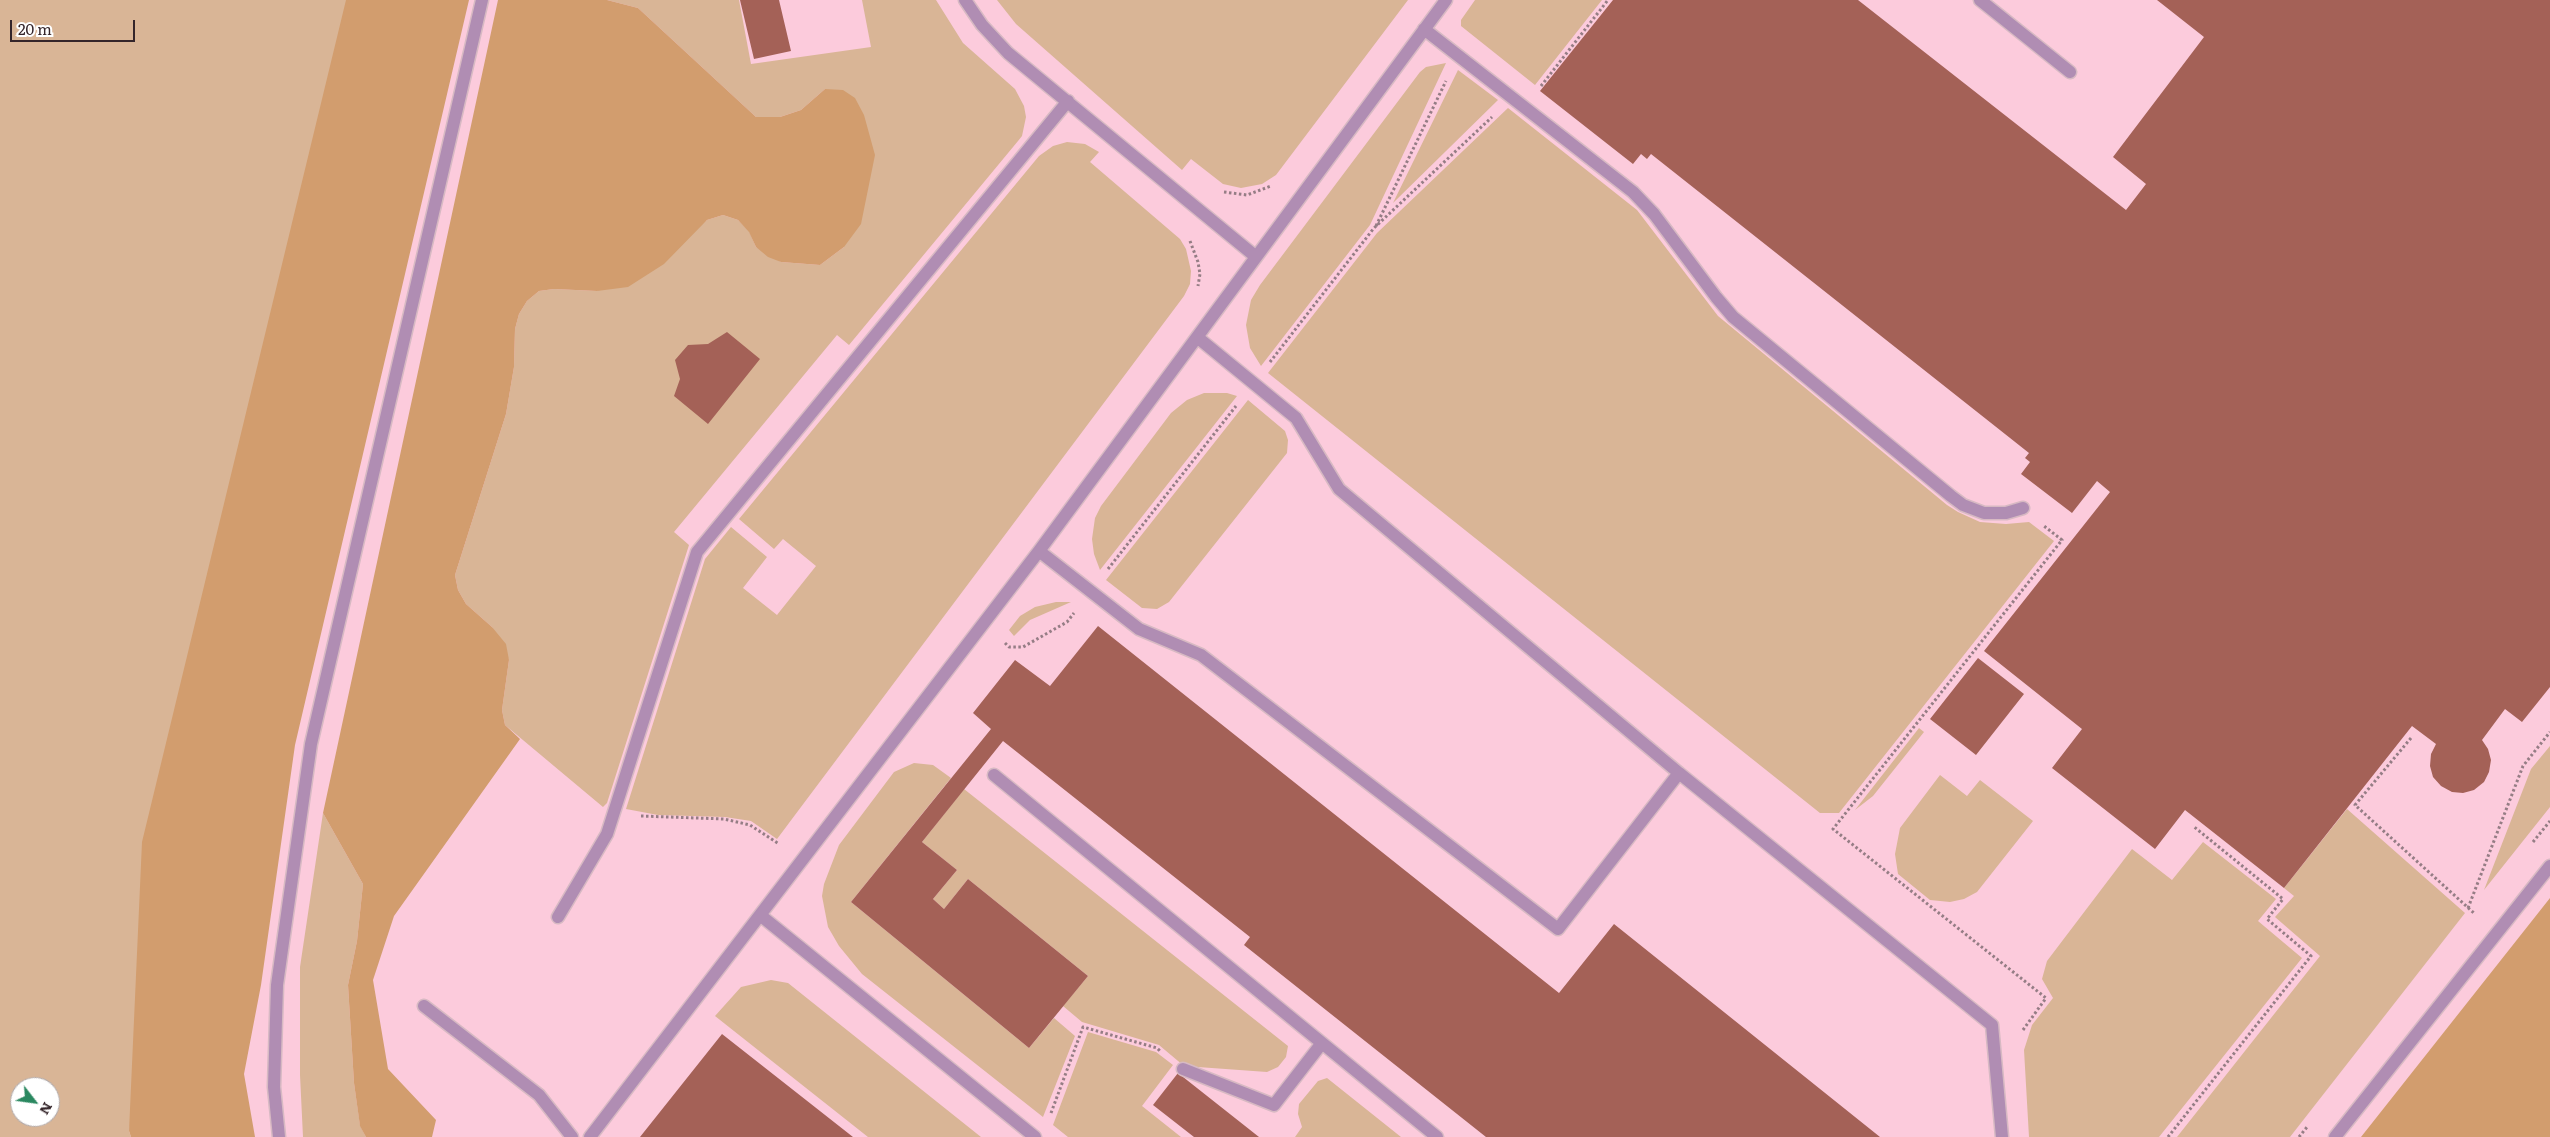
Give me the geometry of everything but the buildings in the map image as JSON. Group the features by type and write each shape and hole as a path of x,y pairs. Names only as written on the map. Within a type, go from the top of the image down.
{"lane":[{"path":"279,1137 274,1087 277,985 311,744 482,0"},
{"path":"965,0 982,25 1008,52 1255,256"},
{"path":"590,1137 1039,551 1255,256 1446,0"},
{"path":"1980,0 2070,72"},
{"path":"1424,29 1633,192 1654,214 1716,298 1733,317 1951,496 1963,505 1984,513 2006,513 2023,508"},
{"path":"558,917 607,834 697,552 1068,101"},
{"path":"1197,337 1296,418 1339,489 1679,773 1992,1025 2002,1137"},
{"path":"1039,551 1139,630 1201,655 1558,929 1679,773"},
{"path":"994,775 1438,1137"},
{"path":"2335,1137 2550,866"},
{"path":"760,915 1035,1137"},
{"path":"424,1006 538,1095 572,1137"},
{"path":"1183,1069 1274,1105 1322,1043"}],"path":[{"path":"1540,86 1608,0"},
{"path":"1374,228 1458,56"},
{"path":"2022,1032 2046,998 1833,829 2062,540 2023,508"},
{"path":"2468,908 2523,766 2550,732"},
{"path":"2411,738 2355,805 2476,915"},
{"path":"614,812 658,818 724,819 750,824 781,845"},
{"path":"2168,1137 2312,956 2268,920 2283,899 2193,826"},
{"path":"1035,1137 1048,1121 1083,1027 1157,1048 1183,1069"}],"shaded area":[{"path":"0,0 348,0 129,1131 131,1137 0,1137"},
{"path":"346,0 469,0 295,745 261,985 244,1074 255,1137 131,1137 129,1131 142,842"},
{"path":"348,0 2550,0 2550,1137 131,1137"},
{"path":"498,0 607,0 638,8 756,117 780,117 801,110 825,89 843,90 855,98 864,115 875,155 861,224 844,247 820,265 781,262 768,257 756,247 749,232 738,220 723,215 707,220 664,264 628,287 597,291 554,289 539,291 527,301 519,314 515,329 514,367 506,414 455,575 458,590 466,604 492,627 506,644 509,660 502,710 505,725 520,739 394,916 373,980 388,1069 436,1120 432,1137 366,1137 360,1126 354,1083 348,985 357,941 363,884 323,813"},
{"path":"607,0 739,0 751,64 871,47 862,0 936,0 963,43 1015,89 1024,106 1026,117 1022,136 849,345 837,335 674,532 689,545 607,803 603,807 505,725 502,710 509,660 492,627 466,604 458,590 455,575 506,414 514,367 515,329 519,314 527,301 539,291 554,289 597,291 695,230 707,220 723,215 738,220 749,231 756,247 781,262 820,265 844,247 825,89 801,110 780,117 756,117 638,8"},
{"path":"997,0 1408,0 1276,175 1262,184 1241,188 1223,184 1191,159 1182,170 1016,24"},
{"path":"1475,0 1602,0 1535,85 1461,26 1461,20"},
{"path":"1446,63 1370,225 1261,366 1250,348 1246,325 1251,300 1260,285 1420,72 1426,67"},
{"path":"1458,70 1498,100 1393,203"},
{"path":"1508,108 1637,210 1718,316 1947,505 1980,522 2006,524 2029,522 2054,541 1839,813 1820,813 1268,373 1377,233"},
{"path":"1067,142 1085,144 1099,152 1090,162 1180,239 1186,249 1191,271 1190,284 1184,296 777,839 751,821 725,817 658,815 626,809 705,559 731,527 767,557 743,588 777,615 816,566 783,539 774,549 739,519 1039,156 1053,146"},
{"path":"1204,393 1227,393 1237,396 1100,570 1094,554 1092,539 1095,518 1101,506 1171,413 1187,400"},
{"path":"1248,400 1285,431 1288,440 1287,453 1169,602 1157,609 1142,608 1106,580"},
{"path":"1056,602 1071,602 1030,620 1014,636 1009,630 1020,616 1035,607"},
{"path":"1919,728 1924,732 1873,796 1855,810"},
{"path":"2550,746 2550,807 2484,890 2531,769"},
{"path":"914,763 933,765 951,778 851,902 1029,1048 1054,1018 1075,1036 1043,1117 862,974 839,946 828,927 822,896 824,884 839,845 894,772"},
{"path":"1940,775 1967,796 1980,780 2033,821 1977,892 1964,899 1950,902 1930,900 1898,874 1895,854 1900,828"},
{"path":"964,789 1288,1046 1286,1057 1278,1067 1267,1072 1184,1066 1159,1045 1082,1022 1063,1006 1088,976 968,879 944,909 933,899 957,870 922,842"},
{"path":"2347,809 2465,913 2290,1137 2177,1137 2320,956 2275,917 2294,896 2284,888"},
{"path":"323,813 363,884 357,941 348,985 354,1083 360,1125 366,1137 303,1137 300,1075 300,967"},
{"path":"2203,842 2276,899 2258,921 2302,958 2159,1137 2029,1137 2024,1050 2032,1025 2053,998 2042,979 2047,961 2132,849 2172,880"},
{"path":"2550,898 2550,1137 2361,1137"},
{"path":"771,980 788,983 981,1137 868,1137 715,1016 741,987"},
{"path":"1088,1032 1156,1052 1173,1065 1142,1106 1181,1137 1068,1137 1053,1125"},
{"path":"1327,1078 1401,1137 1295,1137 1302,1127 1298,1114 1299,1104 1318,1081"}]}
